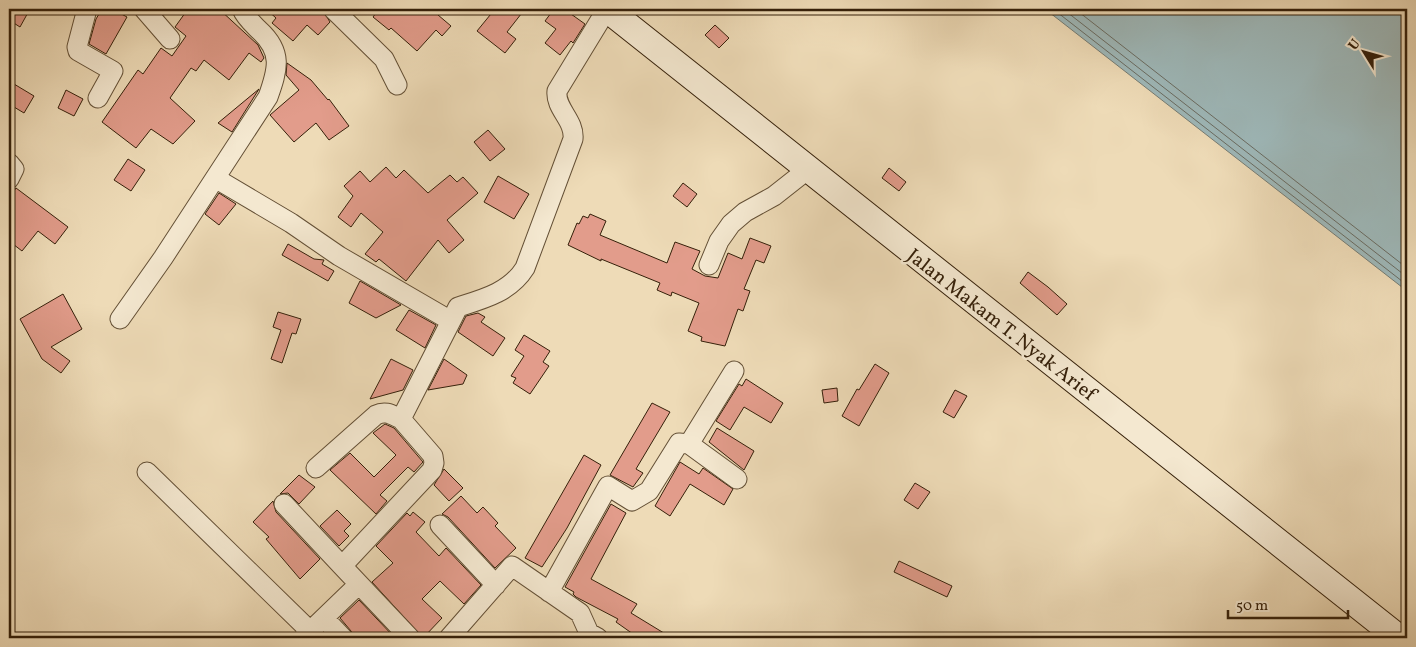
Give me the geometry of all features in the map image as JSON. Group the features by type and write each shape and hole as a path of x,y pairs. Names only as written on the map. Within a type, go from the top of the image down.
{"street":[{"path":"87,9 77,47 78,51 112,71 98,98"},
{"path":"144,9 170,39"},
{"path":"120,319 268,97 276,75 277,54 271,40 252,24 242,9"},
{"path":"333,9 384,60 397,84"},
{"path":"401,419 458,307 505,289 520,277 525,268 573,138 572,124 558,103 557,91 607,9"},
{"name":"Jalan Makam T. Nyak Arief","path":"607,9 807,170 1399,638"},
{"path":"9,164 14,169 9,179"},
{"path":"710,265 719,241 731,224 745,212 774,196 807,170"},
{"path":"215,178 291,223 339,256 451,321"},
{"path":"689,444 734,371"},
{"path":"316,468 376,415 389,413 401,419 433,456 432,470 342,566"},
{"path":"549,592 608,486 632,501 649,491 679,443 689,444 737,479"},
{"path":"147,472 312,629 344,638"},
{"path":"284,504 410,638"},
{"path":"440,525 496,585"},
{"path":"449,638 512,566 580,613 589,633 598,638"},
{"path":"312,629 359,584"}],"water":[{"path":"1045,9 1397,9 1407,16 1407,291"}],"building":[{"path":"9,9 30,9 20,27 9,20"},
{"path":"102,9 112,9 127,17 106,54 89,44 96,19"},
{"path":"188,9 219,9 258,45 264,58 261,62 249,53 229,80 204,60 196,71 191,68 170,98 195,121 173,144 151,129 136,148 102,122 138,70 143,74 161,48 172,56 186,36 175,27"},
{"path":"266,9 322,9 330,22 318,35 307,25 293,41 272,23 276,18"},
{"path":"379,9 431,9 451,26 442,36 436,30 417,51 391,28 389,30 373,17"},
{"path":"495,9 525,9 507,32 516,39 505,53 477,31"},
{"path":"554,9 564,9 585,24 573,43 571,41 560,55 545,43 556,29 545,21"},
{"path":"715,25 729,38 719,48 705,35"},
{"path":"287,63 311,80 329,99 349,126 329,140 316,123 294,142 270,115 299,90 286,75"},
{"path":"9,81 34,96 24,113 9,104"},
{"path":"259,89 232,132 218,123"},
{"path":"66,90 83,99 74,116 58,108"},
{"path":"488,130 505,149 490,161 474,142"},
{"path":"128,159 145,170 131,191 114,180"},
{"path":"386,167 396,178 404,170 428,193 450,175 457,182 463,177 478,193 447,220 464,240 449,253 438,240 406,281 379,259 376,262 365,254 383,232 361,213 351,227 338,217 353,196 344,186 360,171 370,182"},
{"path":"889,168 906,182 899,191 882,178"},
{"path":"498,176 529,194 514,219 484,202"},
{"path":"683,183 697,194 687,207 673,196"},
{"path":"16,188 68,227 55,244 38,231 22,251 9,241 9,198"},
{"path":"219,193 236,204 219,225 205,214"},
{"path":"590,214 606,221 600,235 667,263 675,242 700,251 692,269 705,276 718,278 728,253 742,259 750,238 771,246 764,263 756,260 744,289 750,291 743,311 738,309 725,346 701,341 702,337 688,331 699,303 672,292 671,296 657,290 660,283 601,259 601,261 568,245 577,223 579,224 583,216 588,218"},
{"path":"288,244 314,259 324,260 322,264 334,271 328,281 282,255"},
{"path":"1028,272 1067,304 1057,315 1020,283"},
{"path":"360,281 401,305 376,318 349,303"},
{"path":"63,294 82,329 51,347 70,361 61,373 42,359 20,319"},
{"path":"409,310 436,325 425,348 396,330"},
{"path":"278,312 301,319 296,334 292,333 282,363 271,359 281,330 273,327"},
{"path":"478,313 485,317 481,322 505,338 493,356 458,332 466,316"},
{"path":"524,335 550,351 543,362 549,366 530,394 513,383 516,378 511,376 524,356 515,350"},
{"path":"391,359 413,370 403,390 370,399"},
{"path":"444,359 467,375 463,384 428,390"},
{"path":"875,364 889,373 859,426 842,416 857,389 859,390"},
{"path":"746,379 783,403 771,423 744,407 730,430 716,421 739,384 742,386"},
{"path":"837,388 838,401 824,403 822,390"},
{"path":"955,390 967,396 954,418 943,412"},
{"path":"652,403 670,412 636,469 643,473 633,487 610,475"},
{"path":"385,424 394,428 423,462 414,472 408,467 380,495 387,501 376,514 330,470 350,453 374,477 396,455 373,433"},
{"path":"717,428 754,451 744,470 709,442"},
{"path":"584,455 601,465 567,528 542,567 525,558"},
{"path":"680,462 699,474 703,468 733,489 724,505 690,484 670,516 655,506"},
{"path":"444,469 463,488 449,501 434,485"},
{"path":"299,475 315,487 299,504 288,493 280,494"},
{"path":"915,483 930,492 918,509 904,500"},
{"path":"461,496 477,513 483,507 498,523 495,526 516,548 495,568 448,517 442,514"},
{"path":"273,501 276,512 320,559 300,579 266,539 269,537 253,522"},
{"path":"611,504 626,513 591,579 637,604 631,613 672,638 631,638 633,634 616,622 618,619 576,597 573,594 574,592 565,587"},
{"path":"337,510 351,524 344,531 349,536 339,546 320,526"},
{"path":"413,512 425,522 416,532 439,556 446,548 481,585 464,604 440,581 422,599 442,618 423,638 372,582 393,563 376,546 407,513 410,516"},
{"path":"899,561 952,586 947,597 894,572"},
{"path":"359,600 395,638 354,638 351,631 340,618"}]}
